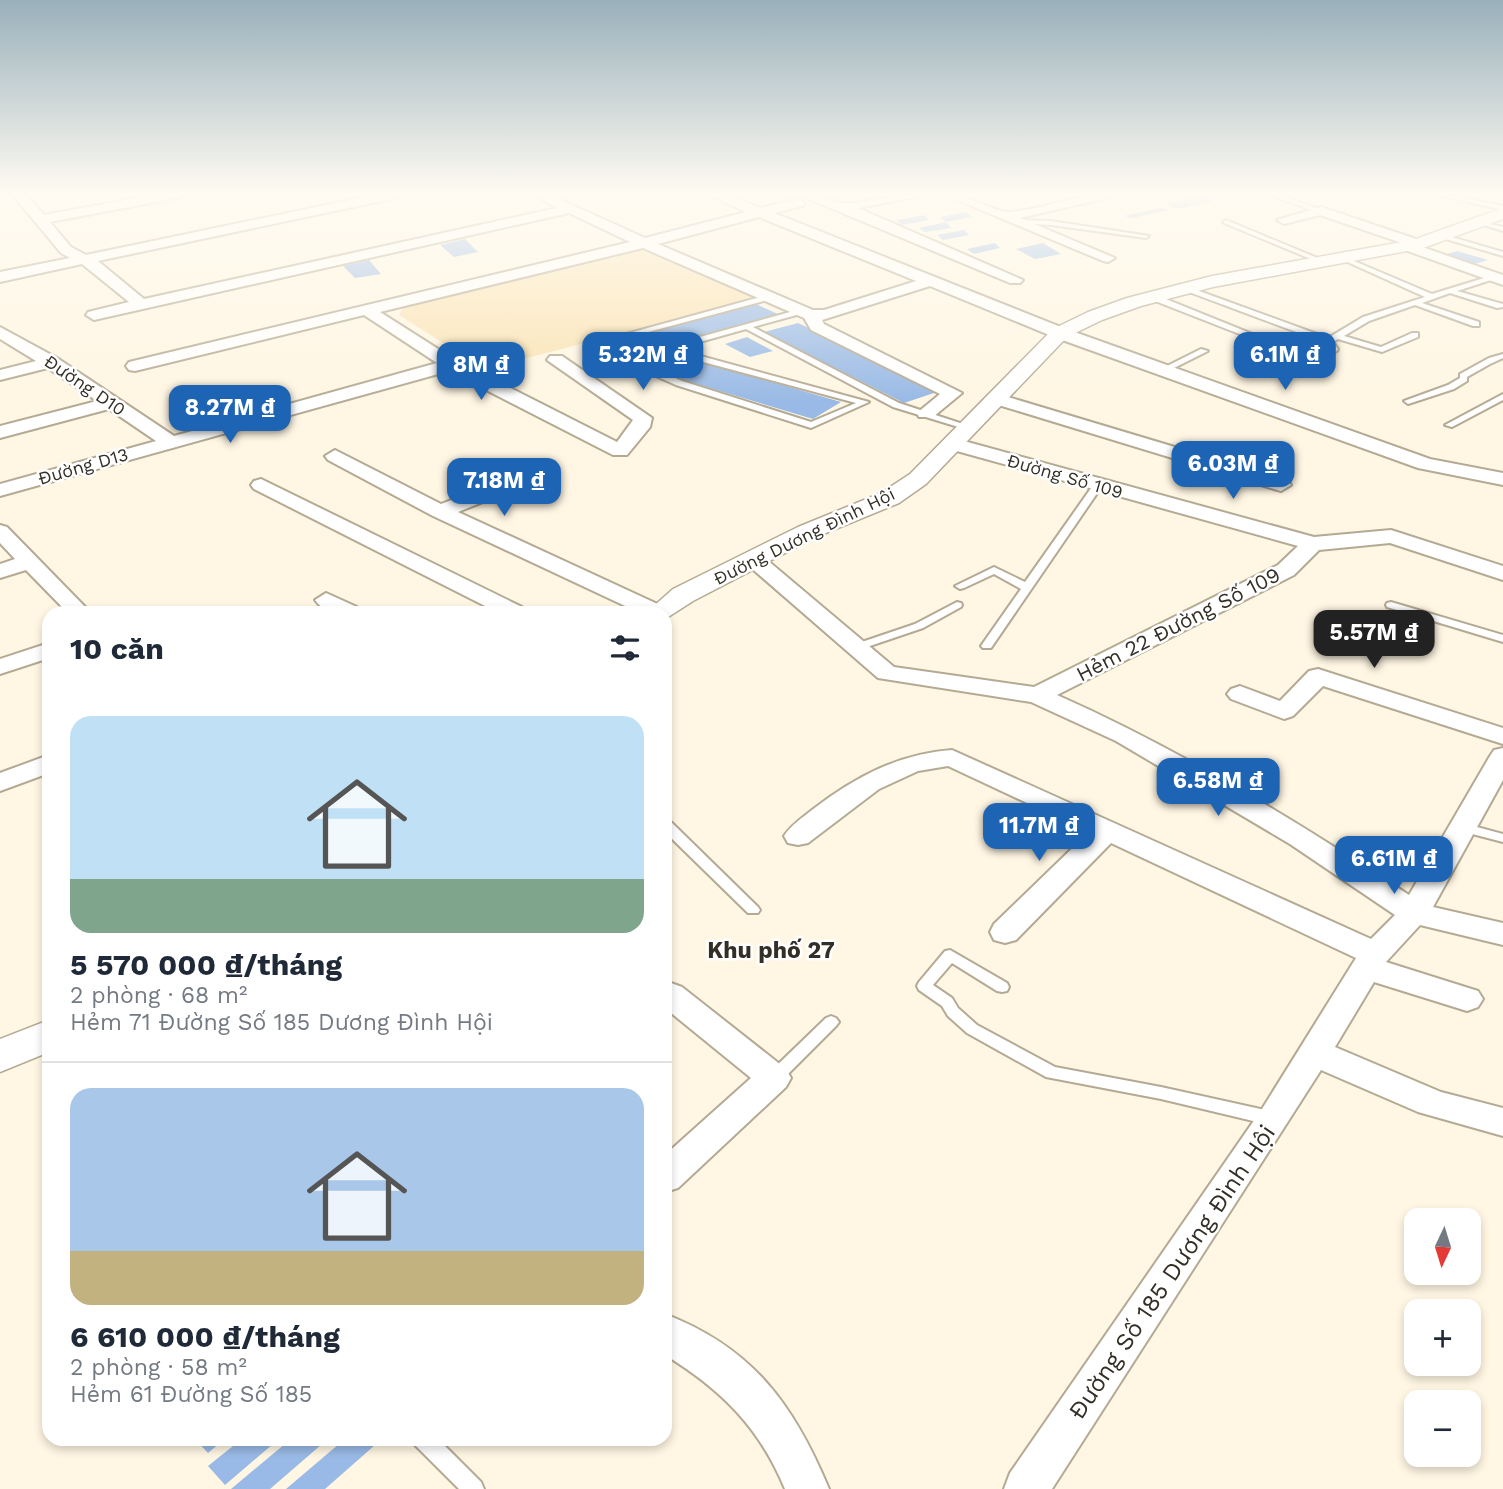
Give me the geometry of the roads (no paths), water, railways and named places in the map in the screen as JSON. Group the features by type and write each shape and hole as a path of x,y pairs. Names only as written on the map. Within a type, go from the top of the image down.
{"street":[{"path":"0,278 60,263"},
{"path":"92,263 140,304"},
{"path":"94,315 323,263"},
{"path":"135,366 560,263"},
{"path":"691,263 806,313 825,315 930,281"},
{"path":"886,263 1060,333 1425,464 1503,479"},
{"path":"976,263 1015,280"},
{"path":"1060,333 1095,316 1185,289 1322,263"},
{"path":"1460,263 1497,278"},
{"path":"368,310 451,365 620,451 641,427 643,418 556,360"},
{"path":"806,313 817,327 953,393 926,414"},
{"name":"Đường D10","path":"0,332 51,362 169,441"},
{"name":"Đường Dương Đình Hội","path":"667,606 683,595 807,532 890,498 918,479 1060,333"},
{"path":"0,375 51,362"},
{"name":"Đường D13","path":"0,491 169,441 451,365"},
{"path":"998,398 1282,485"},
{"path":"0,432 112,403"},
{"name":"Đường Số 109","path":"960,435 1097,486 1313,544 1391,536 1503,573"},
{"path":"335,456 440,512 646,606"},
{"path":"440,512 538,473"},
{"path":"261,485 502,606"},
{"path":"0,531 73,606"},
{"name":"Hẻm 22 Đường Số 109","path":"1037,695 1286,570 1313,544"},
{"path":"753,559 887,673 1037,695 1125,735 1300,838 1413,913 1503,934"},
{"path":"0,571 29,562"},
{"path":"326,600 338,606"},
{"path":"0,667 42,652"},
{"path":"1240,694 1284,710 1318,676 1503,736"},
{"name":"Đường Số 185 Dương Đình Hội","path":"1026,1489 1274,1119 1371,961 1413,913 1503,756"},
{"path":"798,835 857,788 928,758 952,758 1108,830 1371,961 1467,999"},
{"path":"0,783 42,766"},
{"path":"1005,932 1108,830"},
{"path":"672,996 774,1079 672,1171"},
{"path":"0,1056 42,1038"},
{"path":"1315,1052 1412,1097 1464,1114 1503,1122"},
{"path":"672,1337 719,1364 767,1409 793,1454 807,1489"}],"lane":[{"path":"1355,263 1432,297"},
{"path":"1329,341 1366,319 1413,302 1497,278"},
{"path":"1185,289 1329,341 1334,349 1301,363"},
{"path":"1450,291 1500,306"},
{"path":"768,297 601,342 627,360 679,383 811,425 865,402"},
{"path":"1153,298 1273,344 1243,352"},
{"path":"1413,302 1476,324"},
{"path":"627,360 806,313"},
{"path":"748,327 896,405 926,414 960,435"},
{"path":"1338,336 1382,351 1415,335"},
{"path":"667,349 865,402 896,405"},
{"path":"1165,369 1204,351"},
{"path":"1408,401 1451,387 1464,379 1463,376 1481,368 1487,361 1503,356"},
{"path":"1449,425 1503,397"},
{"path":"986,646 1097,486"},
{"path":"960,586 994,570 1028,588"},
{"path":"857,647 919,626 957,605"},
{"path":"1391,605 1503,639"},
{"path":"1462,827 1503,838"},
{"path":"672,831 754,910"},
{"path":"1002,987 950,955 924,986 947,1002 953,1012 972,1029 1052,1073 1161,1093 1274,1119"},
{"path":"774,1079 831,1023"},
{"path":"430,1446 474,1489"}],"district":[{"name":"Khu phố 27","path":"771,950"}]}
